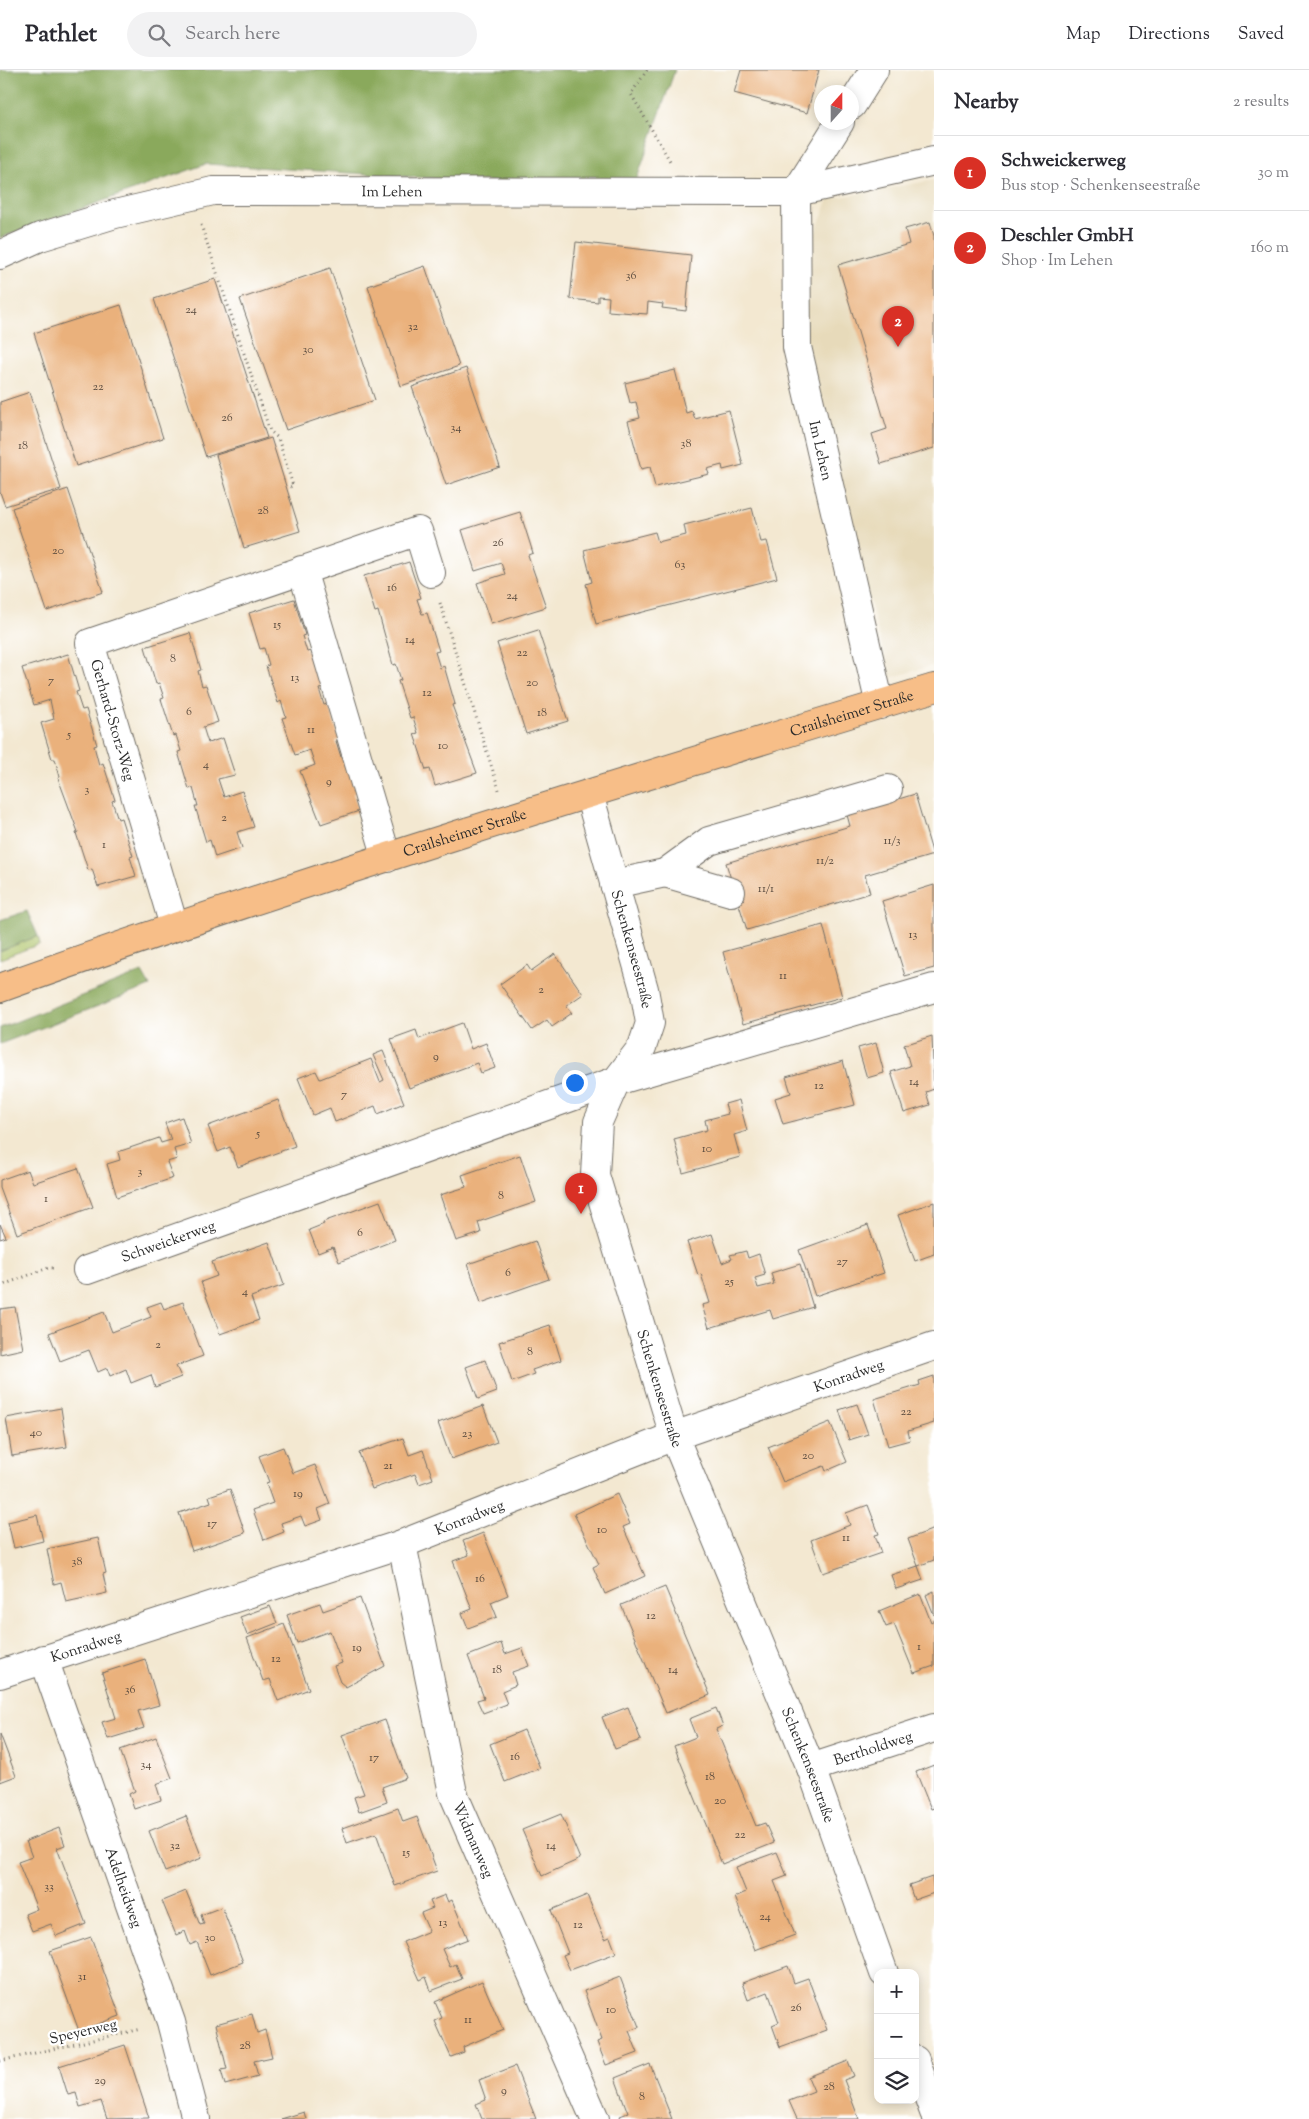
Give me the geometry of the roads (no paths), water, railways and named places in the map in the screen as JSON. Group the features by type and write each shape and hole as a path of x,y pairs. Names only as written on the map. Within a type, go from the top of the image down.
{"main road":[{"name":"Crailsheimer Straße","path":"0,988 174,926 589,794 934,688"}],"street":[{"path":"859,94 874,70"},
{"path":"796,192 835,130"},
{"name":"Im Lehen","path":"0,255 58,231 115,214 213,191 796,192 934,161"},
{"name":"Im Lehen","path":"796,192 797,347 880,705"},
{"name":"Gerhard-Storz-Weg","path":"174,926 90,643 418,531 431,573"},
{"path":"302,570 387,858"},
{"path":"614,884 665,873 709,841 888,789"},
{"name":"Schenkenseestraße","path":"589,794 644,989 650,1023 642,1047 616,1081 598,1122 595,1175 674,1436 811,1768 883,1969"},
{"path":"665,873 731,892"},
{"name":"Schweickerweg","path":"87,1270 616,1081 934,988"},
{"name":"Konradweg","path":"2,1665 44,1659 402,1544 674,1436 934,1346"},
{"name":"Widmanweg","path":"402,1544 452,1793 595,2119"},
{"name":"Adelheidweg","path":"44,1659 171,2022 196,2119"},
{"name":"Bertholdweg","path":"811,1768 934,1728"},
{"path":"919,2071 934,2112"}],"place":[{"name":"Deschler GmbH","path":"898,347"},
{"name":"Schweickerweg","path":"581,1214"}]}
